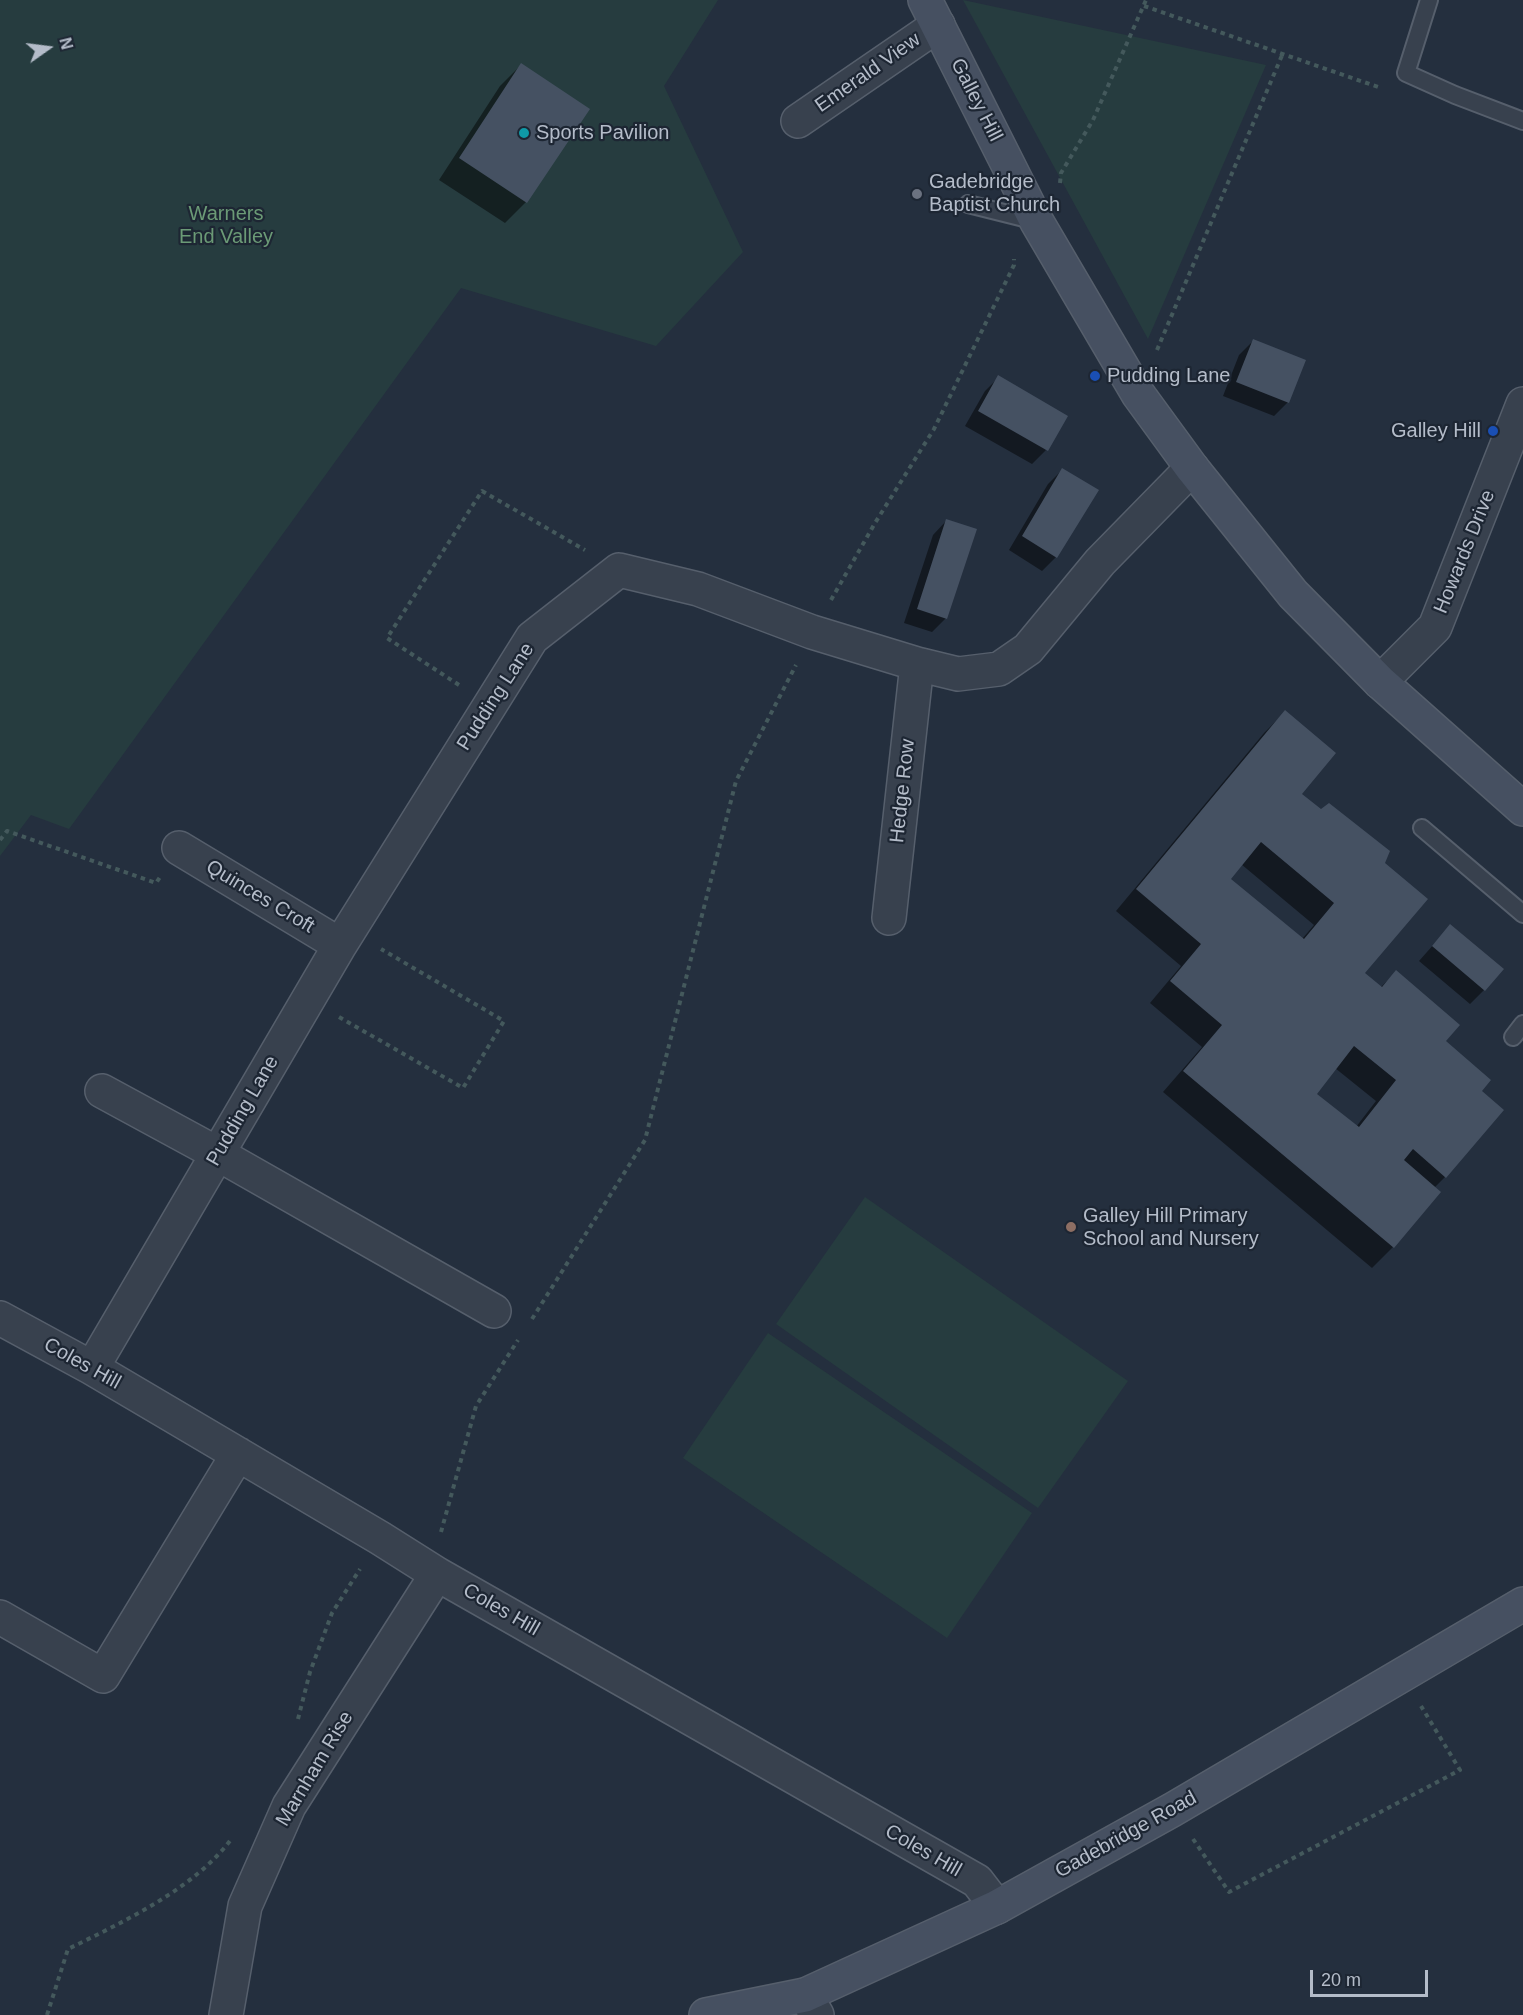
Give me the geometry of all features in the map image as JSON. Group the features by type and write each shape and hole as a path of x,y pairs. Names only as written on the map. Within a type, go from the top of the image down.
{"street":[{"name":"Emerald View","path":"798,121 932,12"},
{"name":"Galley Hill","path":"932,12 1037,222 1138,394 1192,468 1293,594 1380,682 1523,809"},
{"name":"Howards Drive","path":"1380,682 1435,627 1523,404"},
{"path":"620,570 698,589 813,632 917,664 958,674 999,669 1028,649 1100,562 1192,468"},
{"name":"Pudding Lane","path":"92,1368 344,938 532,638 620,570"},
{"name":"Hedge Row","path":"889,918 917,664"},
{"name":"Quinces Croft","path":"179,848 344,938"},
{"path":"102,1091 218,1154 494,1311"},
{"name":"Coles Hill","path":"0,1318 92,1368 437,1574 977,1881 997,1907"},
{"path":"0,1617 103,1676 238,1454"},
{"name":"Marnham Rise","path":"226,2015 245,1906 289,1806 437,1574"},
{"name":"Gadebridge Road","path":"706,2015 811,2005 997,1907 1172,1810 1523,1604"}],"lane":[{"path":"1429,0 1406,73 1523,121"},
{"path":"968,204 1037,222"},
{"path":"1422,828 1523,914"}],"path":[{"path":"1059,192 1061,173 1093,120 1146,0"},
{"path":"1144,6 1382,88"},
{"path":"1138,394 1283,53"},
{"path":"526,1327 645,1140 736,782 813,632 875,523 934,429 1014,265 1013,255"},
{"path":"490,705 387,638 482,491 620,570"},
{"path":"0,840 7,831 156,883 179,848"},
{"path":"308,999 463,1088 504,1021 344,938"},
{"path":"437,1574 450,1551 438,1542 476,1406 520,1337"},
{"path":"296,1725 310,1672 332,1613 380,1538"},
{"path":"1172,1810 1229,1892 1460,1770 1402,1675"},
{"path":"47,2015 68,1949 123,1922 175,1891 223,1850 237,1830"}],"green space":[{"name":"Warners End Valley","path":"0,0 718,0 664,86 743,252 656,346 461,288 69,829 31,815 0,856"},
{"path":"963,0 1266,65 1148,339"},
{"path":"865,1197 1128,1381 1038,1508 776,1324"},
{"path":"768,1333 1032,1513 947,1638 683,1458"}],"building":[{"name":"Sports Pavilion","path":"521,63 590,109 527,203 459,158"},
{"path":"1253,339 1306,360 1289,403 1236,382"},
{"path":"998,375 1068,416 1048,451 978,411"},
{"path":"1062,468 1099,490 1057,558 1022,536"},
{"path":"946,519 977,529 947,619 917,609"},
{"path":"1285,710 1336,753 1302,794 1321,809 1329,803 1390,851 1385,863 1428,899 1365,973 1382,987 1396,970 1460,1025 1446,1041 1491,1080 1482,1091 1504,1110 1446,1178 1413,1149 1404,1160 1441,1192 1394,1248 1183,1071 1222,1025 1170,981 1201,944 1136,889","holes":["1261,842 1334,903 1304,939 1231,879","1354,1046 1396,1080 1359,1127 1317,1094"]},
{"path":"1450,924 1504,969 1485,991 1432,946"}],"place":[{"name":"Sports Pavilion","path":"524,133"},
{"name":"Gadebridge Baptist Church","path":"917,194"},
{"name":"Pudding Lane","path":"1095,376"},
{"name":"Galley Hill","path":"1493,431"},
{"name":"Galley Hill Primary School and Nursery","path":"1071,1227"}]}
